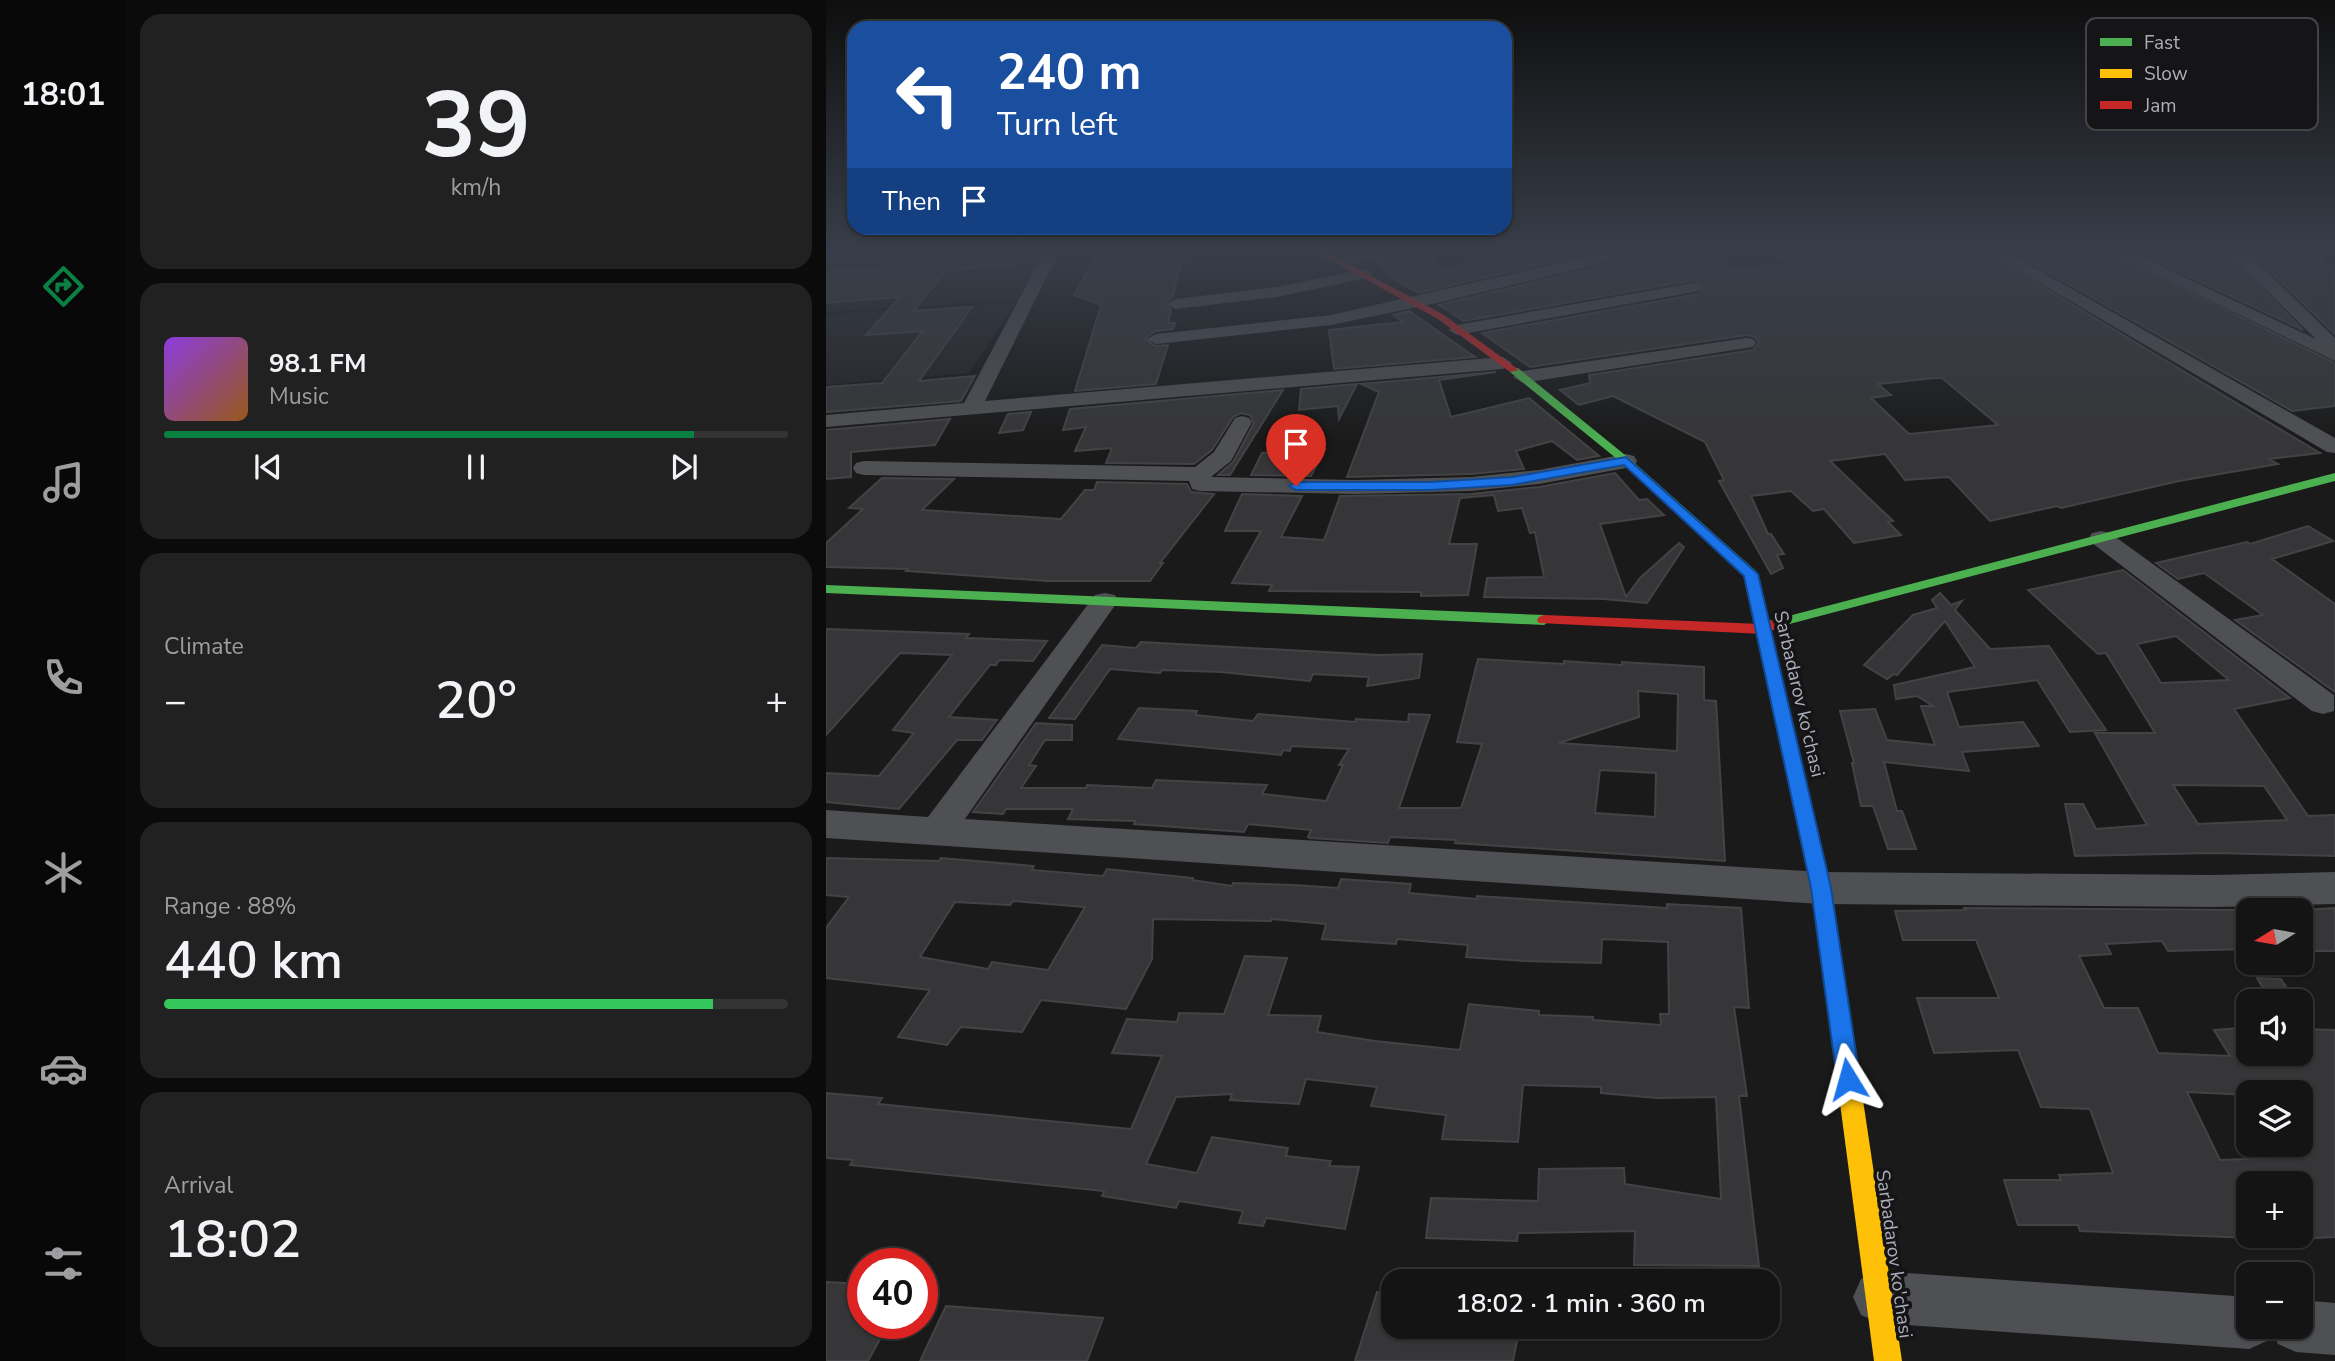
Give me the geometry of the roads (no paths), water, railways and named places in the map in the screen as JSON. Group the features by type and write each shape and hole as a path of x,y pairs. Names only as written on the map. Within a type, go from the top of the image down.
{"street":[{"path":"971,409 1020,314"},
{"path":"1156,339 1274,328 1356,314"},
{"name":"Sarbadarov ko'chasi","path":"1432,314 1523,377 1626,461 1751,574 1821,888 1888,1361"},
{"path":"1457,330 1550,314"},
{"path":"2102,314 2335,447"},
{"path":"2247,314 2335,355"},
{"path":"2301,314 2335,347"},
{"path":"1523,377 1746,343"},
{"path":"826,421 1503,363"},
{"path":"864,468 1200,474 1223,456 1242,422"},
{"path":"1200,474 1200,484 1430,486 1512,481 1626,461"},
{"path":"826,589 1763,629 1796,617 2335,477"},
{"path":"2101,538 2323,703"},
{"path":"938,829 1105,601"},
{"path":"826,824 938,829 1821,888 2213,891 2335,888"},
{"path":"1879,1297 2236,1322"},
{"path":"2313,1327 2335,1329"}]}
